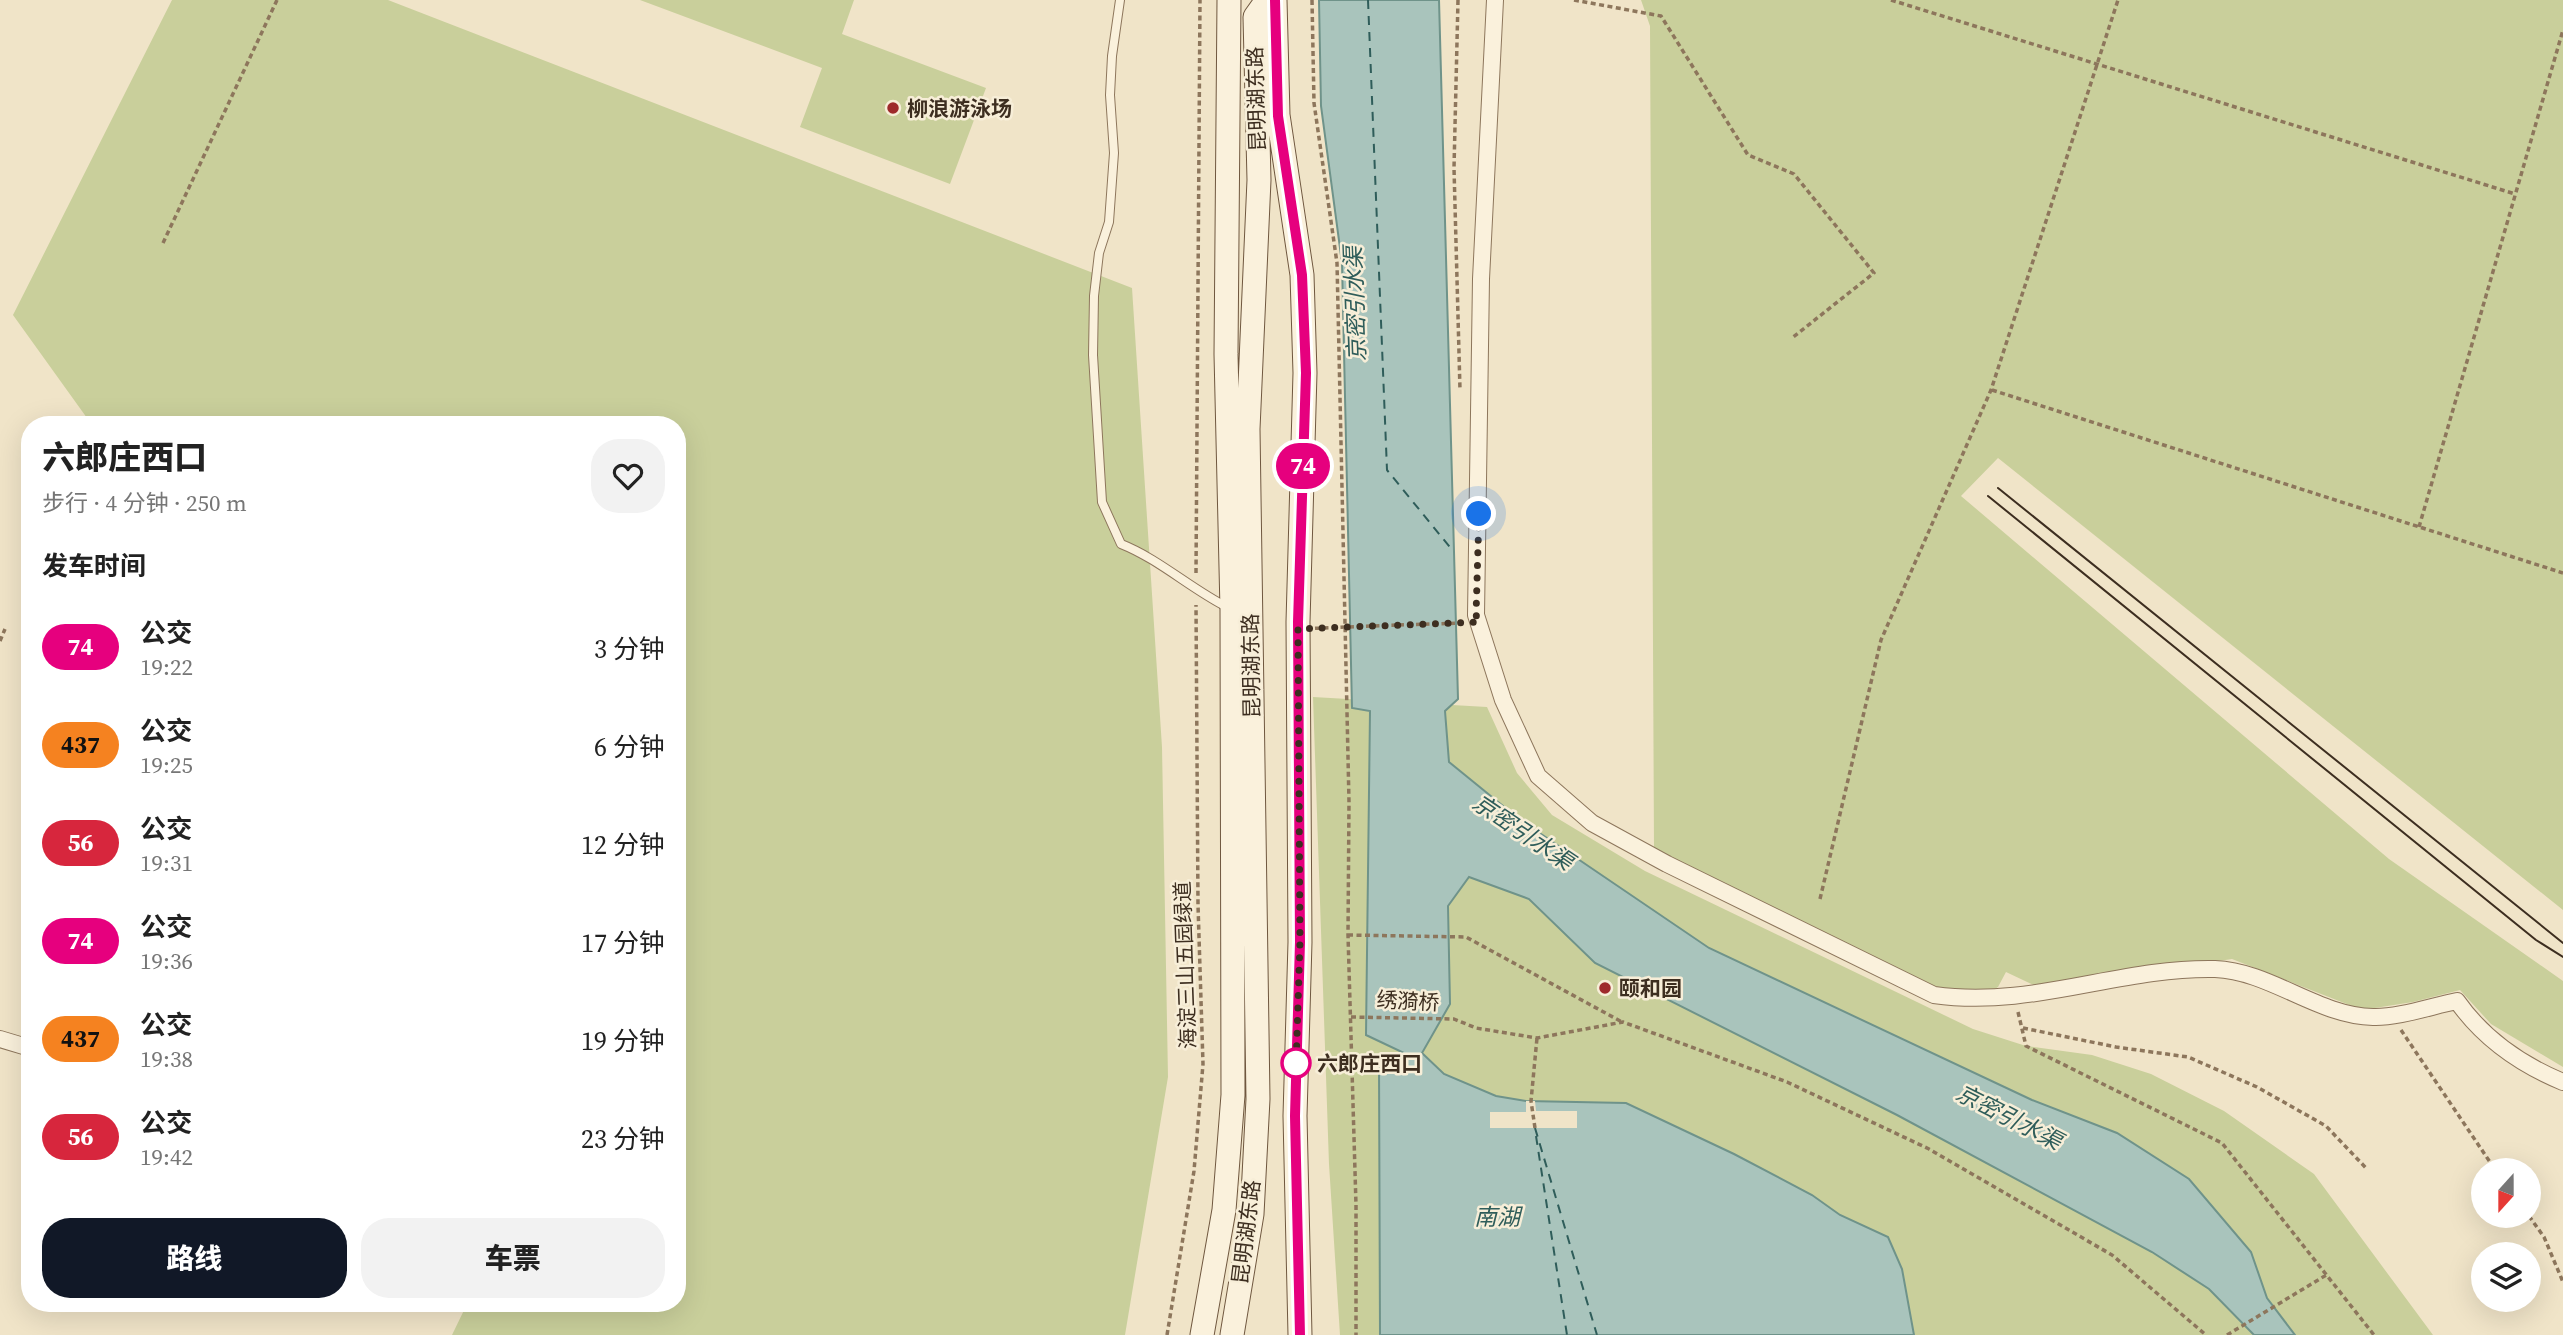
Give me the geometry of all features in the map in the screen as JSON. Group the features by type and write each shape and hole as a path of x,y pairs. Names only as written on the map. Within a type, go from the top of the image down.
{"main road":[{"name":"昆明湖东路","path":"1202,1335 1224,1210 1233,1096 1232,610 1226,354 1229,0"},
{"name":"昆明湖东路","path":"1232,1335 1252,1214 1258,1100 1248,429 1259,180 1254,32 1255,18 1267,0"},
{"path":"1275,0 1278,116 1303,288 1306,373 1298,629 1300,942 1295,1116 1300,1335"}],"street":[{"path":"1495,0 1481,279 1476,615 1503,700 1538,776 1592,823 1667,864 1934,995 1969,1000 2014,998 2177,971 2218,969 2253,978 2336,1009 2373,1017 2457,1001 2470,1020 2529,1067 2563,1082"},
{"path":"0,1038 21,1045"}],"lane":[{"path":"1121,0 1111,56 1110,95 1114,153 1109,222 1099,253 1094,296 1093,355 1103,474 1102,502 1121,544 1135,550 1195,591 1232,610"}],"path":[{"path":"163,243 277,0"},
{"name":"海淀三山五园绿道","path":"1167,1335 1194,1171 1203,1064 1203,991 1198,905 1195,591 1200,0"},
{"path":"1312,0 1314,103 1336,263 1349,802 1356,1335"},
{"path":"1458,0 1454,168 1460,402"},
{"path":"1574,0 1661,16 1748,155 1794,174 1874,273 1792,338"},
{"path":"1891,0 2515,194"},
{"path":"1820,899 1881,640 1991,390 2100,63 2118,0"},
{"path":"2419,527 2563,30"},
{"path":"1991,390 2563,573"},
{"path":"1461,609 1461,623"},
{"path":"1298,629 1479,622"},
{"path":"0,641 5,629"},
{"path":"1349,934 1466,937 1623,1023 1787,1082 1929,1149 2112,1255 2206,1335"},
{"path":"2014,998 2026,1046 2222,1143 2374,1335"},
{"path":"2390,1014 2488,1158"},
{"name":"绣漪桥","path":"1351,1017 1362,1015 1454,1019 1476,1028 1538,1038 1623,1023"},
{"path":"2022,1028 2116,1047 2188,1056 2257,1087 2326,1126 2365,1167"},
{"path":"1535,1128 1531,1101 1538,1038"},
{"path":"2538,1228 2563,1282"},
{"path":"2227,1335 2328,1274"}],"green space":[{"path":"172,0 388,0 1132,288 1162,747 1168,1077 1125,1335 452,1335 463,1312 686,1312 686,416 86,416 13,315"},
{"name":"柳浪游泳场","path":"640,0 854,0 842,34 986,88 950,184 800,127 822,68"},
{"path":"1641,0 2563,0 2563,910 1998,458 1961,496 2389,859 2563,981 2563,1067 2491,1024 2460,990 2413,1002 2362,1010 2232,959 2040,988 2006,972 1998,987 1988,993 1931,989 1654,849 1650,26"},
{"name":"颐和园","path":"1313,697 1487,707 1517,773 1552,815 1645,871 1973,1029 2026,1046 2092,1055 2151,1074 2224,1111 2314,1174 2433,1335 1340,1335 1329,1164"}],"water":[{"path":"1319,0 1439,0 1458,699 1445,711 1449,762 1519,819 1709,948 2032,1100 2117,1133 2189,1179 2251,1252 2267,1298 2295,1335 2254,1335 2209,1289 2152,1252 1897,1115 1595,963 1529,899 1469,877 1448,906 1450,1004 1422,1053 1444,1074 1496,1096 1526,1101 1626,1103 1734,1154 1812,1195 1840,1215 1888,1237 1902,1269 1914,1335 1380,1335 1379,1063 1402,1052 1366,1035 1370,711 1352,708 1342,263 1321,106"}],"pier":[{"path":"1526,1101 1535,1101 1536,1111 1577,1111 1577,1128 1490,1128 1490,1112 1526,1112"}],"ferry route":[{"path":"1368,0 1387,470 1453,551"},
{"path":"1535,1128 1597,1335"},
{"path":"1536,1136 1567,1335"}],"tram line":[{"path":"1998,488 2563,943"},
{"path":"1988,496 2536,940 2563,957"}],"bus line":[{"name":"74","path":"1275,0 1278,116 1302,275 1306,373 1298,622 1300,942 1295,1116 1300,1335"}],"place":[{"name":"柳浪游泳场","path":"893,108"},
{"name":"颐和园","path":"1605,988"},
{"name":"六郎庄西口","path":"1296,1063"}],"route":[{"path":"1296,1063 1296,1067 1300,942 1298,629 1479,622 1476,615 1479,514"}],"water label":[{"name":"京密引水渠","path":"1355,304"},
{"name":"京密引水渠","path":"1523,832"},
{"name":"京密引水渠","path":"2009,1117"},
{"name":"南湖","path":"1497,1217"}]}
